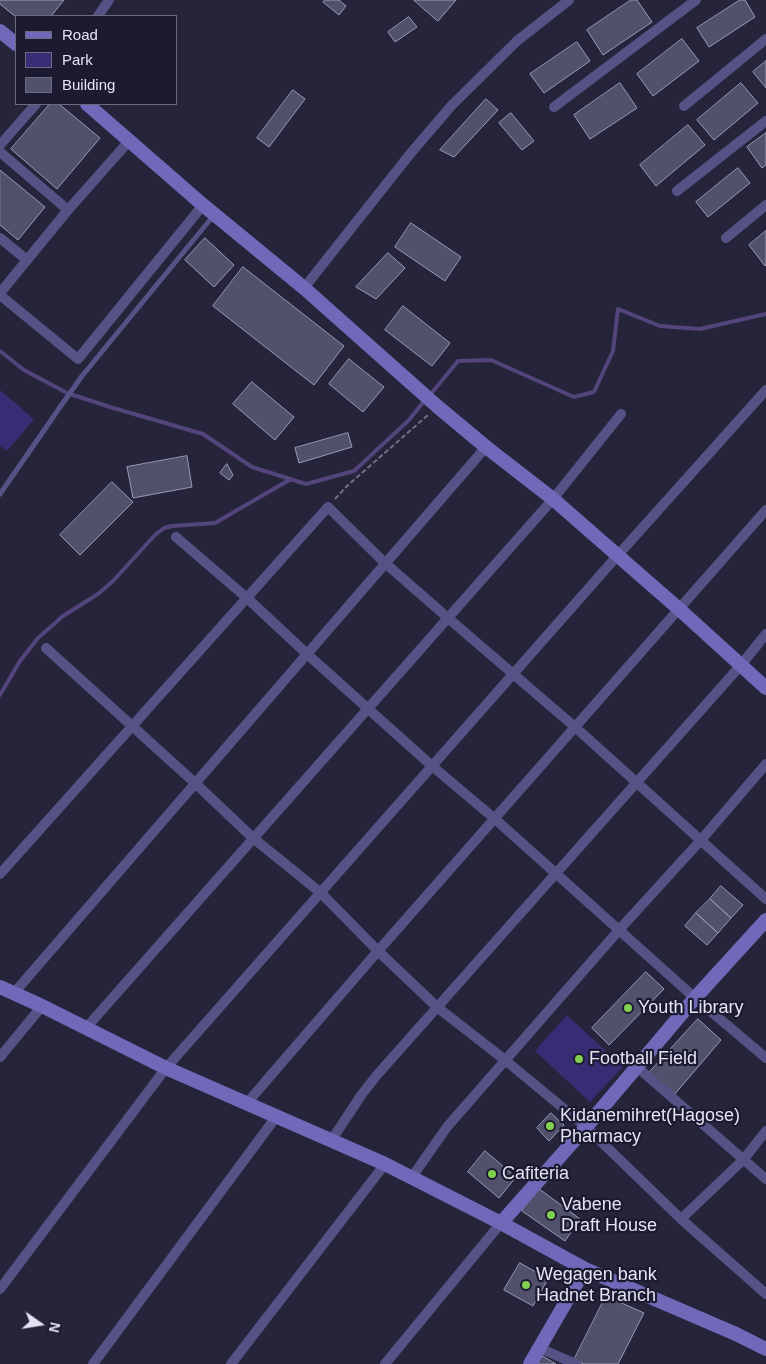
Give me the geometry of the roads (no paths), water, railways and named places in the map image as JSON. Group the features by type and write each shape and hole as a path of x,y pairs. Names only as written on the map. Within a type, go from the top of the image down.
{"street":[{"path":"99,15 109,0"},
{"path":"304,288 410,154 452,105 517,41 568,0"},
{"path":"554,107 696,0"},
{"path":"0,31 15,43"},
{"path":"684,106 766,38"},
{"path":"0,145 35,105"},
{"path":"88,105 203,205 304,288 413,386 486,447 553,499 766,688"},
{"path":"677,191 766,121"},
{"path":"129,141 68,210 0,294 78,359 203,205"},
{"path":"0,152 68,210"},
{"path":"726,238 766,205"},
{"path":"0,238 27,260"},
{"path":"0,1288 166,1068 766,390"},
{"path":"86,1028 553,499 621,414"},
{"path":"14,993 486,447"},
{"path":"0,874 328,508 386,563 576,727 766,899"},
{"path":"247,1103 766,510"},
{"path":"176,537 247,598 432,766 495,819 695,998 766,1058"},
{"path":"331,1141 377,1075 741,665 766,634"},
{"path":"46,648 254,838 322,893 378,952 437,1007 586,1127 681,1219 766,1294"},
{"path":"412,1177 447,1127 766,764"},
{"path":"385,1364 501,1223 586,1127 695,998 766,920"},
{"path":"0,987 166,1068 412,1177 585,1269 736,1334 766,1349"},
{"path":"0,1057 42,1006"},
{"path":"637,1067 766,1179"},
{"path":"93,1364 276,1117"},
{"path":"681,1219 743,1160 766,1132"},
{"path":"231,1364 385,1164"},
{"path":"530,1364 585,1269"},
{"path":"539,1348 576,1364"}],"lane":[{"path":"0,494 82,376 214,214"}],"waterway":[{"path":"430,395 458,361 491,360 574,397 594,392 613,351 618,309 660,326 700,329 766,314"},
{"path":"0,351 24,370 67,393 203,434 252,467 306,484 354,471 409,420 425,400"},
{"path":"0,695 20,661 38,638 63,616 98,594 112,582 155,535 164,528 215,523 291,479"}],"place":[{"name":"Youth Library","path":"628,1008"},
{"name":"Football Field","path":"579,1059"},
{"name":"Kidanemihret(Hagose) Pharmacy","path":"550,1126"},
{"name":"Cafiteria","path":"492,1174"},
{"name":"Vabene Draft House","path":"551,1215"},
{"name":"Wegagen bank Hadnet Branch","path":"526,1285"}]}
